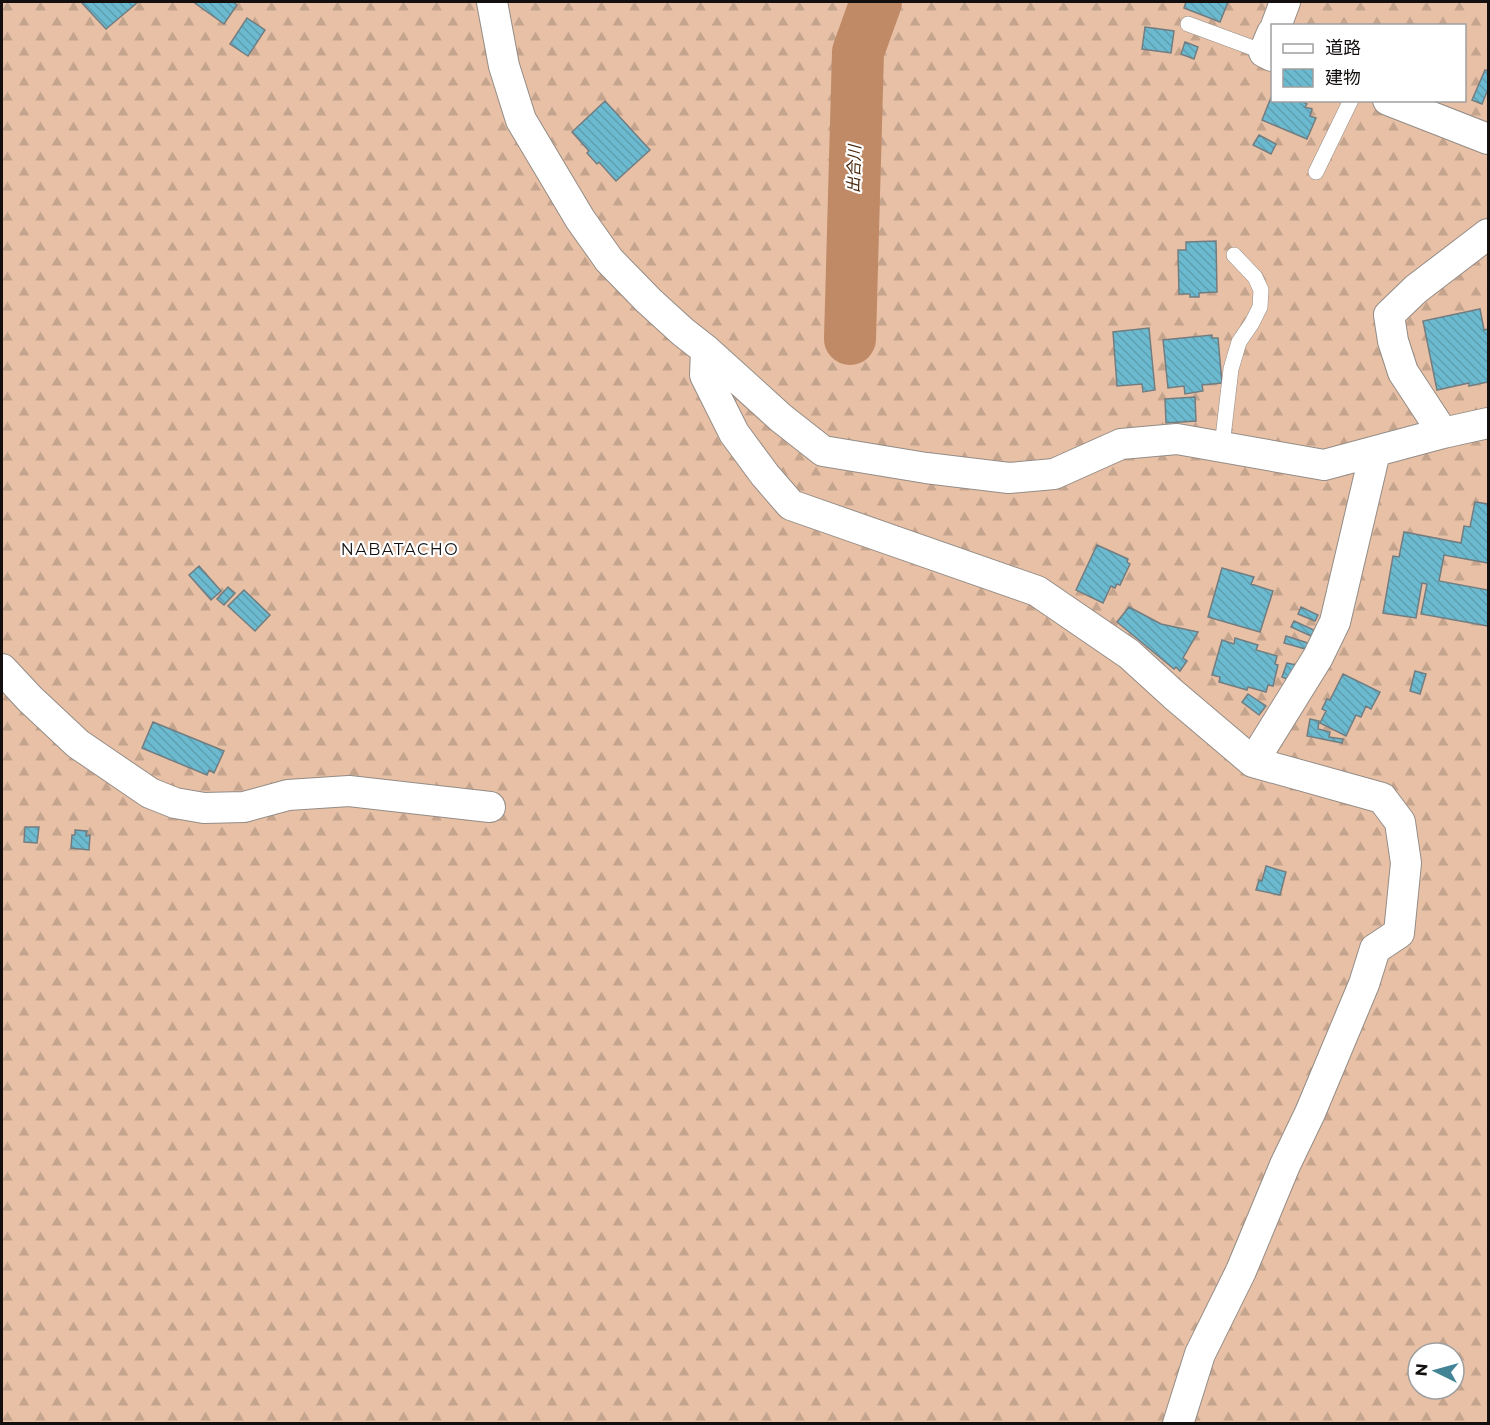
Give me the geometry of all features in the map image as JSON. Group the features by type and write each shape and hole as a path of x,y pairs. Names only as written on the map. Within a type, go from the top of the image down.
{"street":[{"path":"492,2 504,66 521,120 580,219 609,260 649,301 781,418 823,451 926,468 1009,478 1054,474 1121,444 1177,439 1324,465 1488,423"},
{"path":"1277,24 1285,2"},
{"path":"1393,102 1488,139"},
{"path":"1443,433 1403,372 1393,341 1389,315 1416,289 1488,234"},
{"path":"706,350 705,375 734,433 791,505 1037,591 1129,654 1253,762 1382,798 1400,822 1406,863 1399,933 1376,949 1364,984 1310,1113 1285,1165 1241,1270 1200,1354 1178,1424"},
{"path":"1253,762 1318,657 1335,622 1375,452"},
{"path":"2,669 78,744 150,793 175,803 204,808 244,807 288,795 349,791 490,807"}],"lane":[{"path":"1188,24 1271,42"},
{"path":"1316,172 1351,102"},
{"path":"1222,446 1231,369 1239,342 1260,307 1261,290 1256,277 1234,255"}],"green space":[{"path":"2,2 1488,2 1488,1423 2,1423"}],"building":[{"path":"81,2 138,2 106,29"},
{"path":"233,2 237,5 224,24 195,3"},
{"path":"1186,2 1228,2 1220,22 1184,8"},
{"path":"247,18 265,30 248,56 230,44"},
{"path":"1145,27 1174,31 1171,53 1142,49"},
{"path":"1185,42 1198,47 1194,59 1181,54"},
{"path":"1485,70 1488,71 1488,89 1482,104 1472,100"},
{"path":"1271,98 1271,102 1304,102 1307,104 1305,107 1312,109 1310,116 1316,118 1307,139 1262,120"},
{"path":"605,101 650,150 616,181 599,162 597,164 587,153 589,151 572,132"},
{"path":"1259,135 1276,144 1271,154 1253,145"},
{"path":"1216,241 1217,292 1199,293 1199,297 1179,294 1178,250 1186,250 1186,242"},
{"path":"1480,309 1484,330 1488,329 1488,382 1469,386 1469,383 1437,390 1423,321"},
{"path":"1149,328 1155,390 1143,392 1142,384 1117,386 1113,332"},
{"path":"1212,335 1212,338 1218,338 1222,383 1202,385 1203,391 1185,394 1184,386 1168,388 1163,340"},
{"path":"1195,397 1196,421 1166,423 1165,399"},
{"path":"1475,502 1488,504 1488,563 1444,555 1439,581 1488,590 1488,626 1421,614 1427,584 1422,583 1416,618 1383,613 1393,556 1399,557 1404,532 1461,543 1464,526 1470,527"},
{"path":"1097,545 1128,559 1127,562 1130,564 1120,585 1117,584 1115,588 1111,586 1103,603 1076,590"},
{"path":"199,566 221,591 211,600 189,575"},
{"path":"1222,568 1254,577 1251,584 1273,591 1260,632 1208,617"},
{"path":"228,587 235,593 224,605 217,599"},
{"path":"244,590 270,615 255,631 228,606"},
{"path":"1129,607 1161,624 1198,632 1183,658 1187,661 1180,671 1176,667 1174,669 1117,622"},
{"path":"1301,607 1318,615 1315,621 1298,614"},
{"path":"1294,621 1314,630 1311,636 1291,627"},
{"path":"1286,636 1311,644 1309,650 1284,643"},
{"path":"1235,638 1258,645 1256,650 1277,656 1275,664 1278,665 1273,686 1268,685 1266,692 1248,687 1247,690 1219,682 1220,677 1212,675 1222,640 1234,644"},
{"path":"1287,663 1296,665 1290,680 1282,677"},
{"path":"1415,671 1426,674 1420,694 1410,691"},
{"path":"1343,674 1380,692 1371,709 1366,706 1361,717 1356,715 1346,736 1320,723 1326,711 1322,709 1327,699 1330,700"},
{"path":"1248,694 1266,706 1259,715 1242,702"},
{"path":"1310,719 1319,721 1318,729 1330,732 1329,737 1343,739 1342,743 1307,736"},
{"path":"153,722 224,751 214,773 209,770 207,775 142,748"},
{"path":"25,827 39,827 37,843 24,842"},
{"path":"75,830 87,831 86,836 90,835 89,850 71,848 72,835 75,835"},
{"path":"1266,866 1286,872 1280,895 1256,890 1259,880 1262,881"}],"waterway":[{"name":"出合川","path":"850,339 858,52 876,2"}],"district":[{"name":"NABATACHO","path":"400,549"}]}
